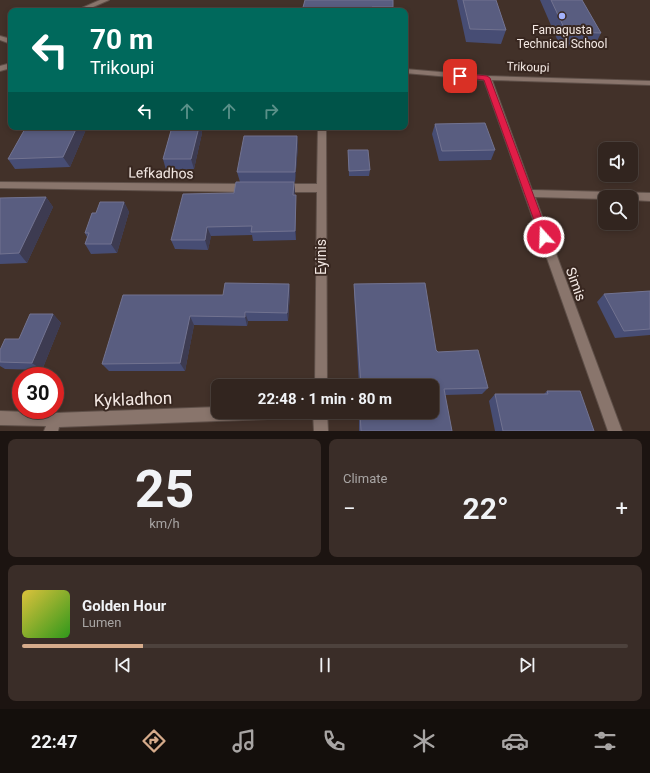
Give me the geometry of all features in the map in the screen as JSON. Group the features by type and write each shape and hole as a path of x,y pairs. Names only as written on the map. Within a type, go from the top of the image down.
{"street":[{"path":"86,8 106,0"},
{"name":"Trikoupi","path":"408,71 487,78 650,83"},
{"name":"Simis","path":"487,78 615,431"},
{"name":"Eyinis","path":"320,379 322,130"},
{"name":"Lefkadhos","path":"0,185 259,188"},
{"path":"274,188 322,188"},
{"path":"528,193 650,197"},
{"name":"Kykladhon","path":"0,418 53,425 211,415"},
{"path":"320,419 321,431"}],"building":[{"path":"305,0 393,0 393,7 303,8"},
{"path":"463,0 496,0 506,30 470,29"},
{"path":"551,0 582,0 601,33 566,32"},
{"path":"485,123 495,150 442,151 435,124"},
{"path":"24,130 76,130 63,157 8,159"},
{"path":"171,130 198,130 191,159 163,159"},
{"path":"244,136 297,136 295,172 237,172"},
{"path":"348,150 368,150 370,170 349,171"},
{"path":"236,182 294,182 293,195 296,195 295,231 251,232 252,226 207,227 205,240 171,240 183,194 234,193"},
{"path":"46,197 19,253 0,254 0,198"},
{"path":"100,202 124,202 111,244 85,244 89,233 85,233 92,213 96,213"},
{"path":"225,283 289,284 287,313 245,312 245,317 190,316 180,363 102,364 123,295 223,295"},
{"path":"425,283 436,350 438,352 478,350 488,388 444,389 452,431 361,431 360,419 439,419 439,379 361,379 354,284"},
{"path":"650,291 650,329 624,331 604,294"},
{"path":"30,314 53,314 32,363 0,362 0,350 5,339 19,339"},
{"path":"547,391 580,391 594,431 503,431 495,394 548,394"}],"place":[{"name":"Famagusta Technical School","path":"562,16"}],"route":[{"path":"460,76 487,78 544,237"}]}
